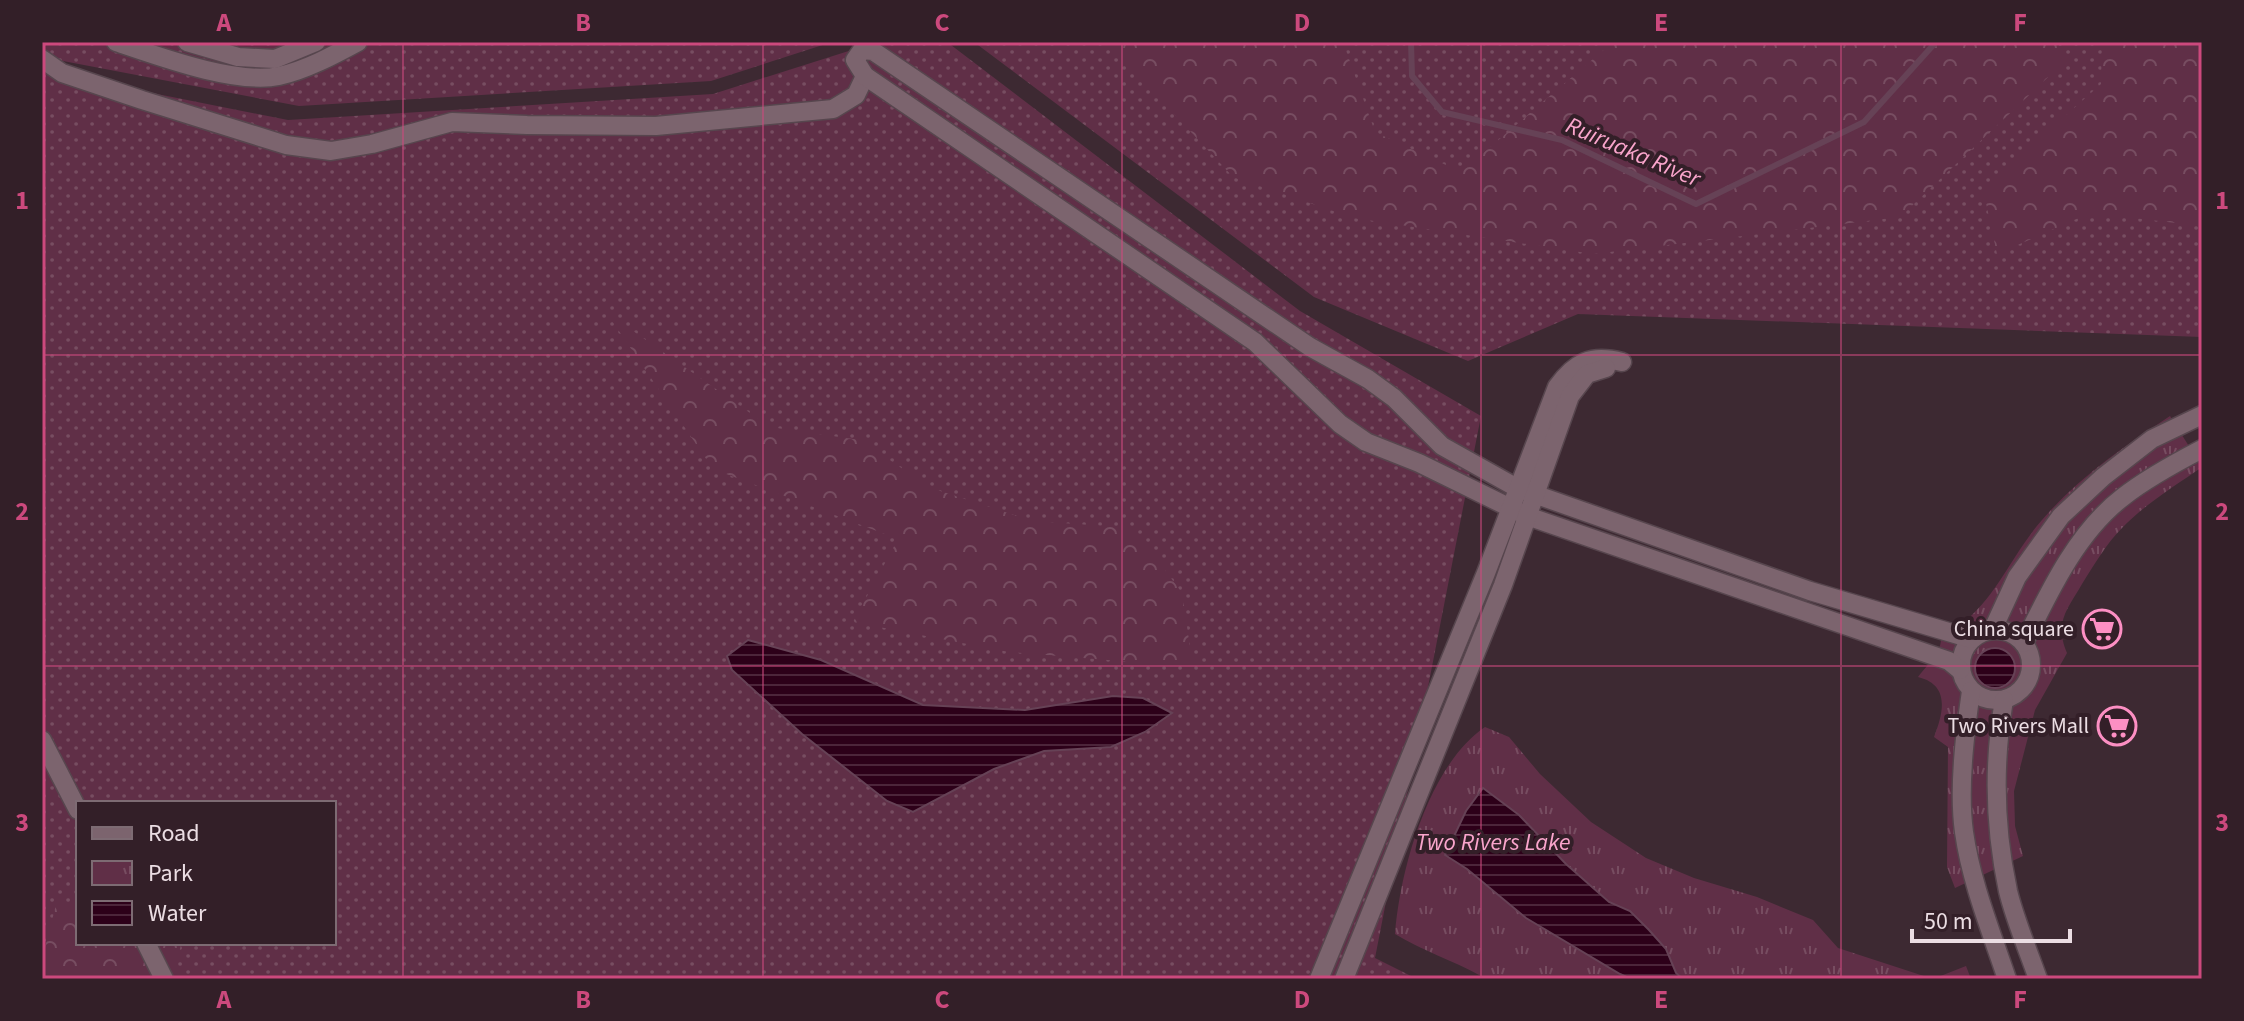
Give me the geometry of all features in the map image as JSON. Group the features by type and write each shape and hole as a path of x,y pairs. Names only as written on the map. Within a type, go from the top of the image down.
{"street":[{"path":"116,42 216,72 276,77 358,42"},
{"path":"187,42 238,57 275,59 316,42"},
{"path":"1972,639 1810,591 1517,488 1442,446 1394,398 1368,379 1310,347 868,49 862,50 855,60 865,76 1255,342 1340,424 1366,442 1419,463 1527,516 1949,661 1960,670 1971,691 1981,697 2004,700 2024,687 2031,665 2024,643 2015,635 1993,629"},
{"path":"42,59 62,73 156,105 286,145 331,151 372,144 452,122 656,126 833,109 856,95 865,76"},
{"path":"1319,979 1486,573 1557,387 1570,368 1592,359 1622,362 1587,374 1570,396 1503,585 1344,979"},
{"path":"1960,670 1960,659 1972,639 1993,629 2017,577 2061,516 2103,477 2152,439 2202,415"},
{"path":"2024,643 2084,537 2121,498 2165,468 2202,449"},
{"path":"1971,691 1964,743 1964,831 1982,904 2007,979"},
{"path":"2004,700 1996,746 1996,815 2009,893 2038,979"},
{"path":"42,740 76,806"},
{"path":"147,945 164,979"}],"green space":[{"path":"42,42 832,42 711,81 299,106 42,57"},
{"path":"877,42 947,42 1300,311 1481,416 1375,958 1417,979 42,979 42,71 288,120 713,94"},
{"path":"974,42 2202,42 2202,337 1578,314 1468,361 1314,297"},
{"path":"1107,42 1343,42 1375,132 1461,172 1613,42 2058,42 2063,63 1900,217 1593,254 1354,218 1233,177"},
{"path":"2102,42 2202,42 2202,226 2090,213 1997,254 1983,189 2101,84"},
{"path":"606,312 770,427 860,440 931,488 1033,521 1134,528 1182,593 1193,667 1009,652 853,622 898,539 713,469"},
{"path":"2170,416 2202,467 2150,503 2122,528 2100,555 2072,601 2062,624 2067,653 2035,710 2014,791 2015,826 2023,856 1955,888 1947,867 1948,747 1934,737 1942,701 1936,687 1918,677 1938,651 1941,638 1939,619 1959,626 1972,615 1994,590 2031,533 2056,505 2102,464"},
{"path":"1485,727 1509,737 1540,774 1591,822 1646,858 1813,920 1838,948 1933,979 1482,979 1470,970 1395,934 1411,850 1433,792 1465,744"},
{"path":"57,901 76,904 76,945 181,945 175,979 42,979 42,959"},
{"path":"1966,966 1971,979 1933,979"}],"water":[{"path":"748,640 821,660 923,705 1025,710 1113,696 1143,698 1172,713 1145,732 1111,747 1044,751 994,769 913,812 887,801 802,734 732,670 727,656"},
{"path":"1995,648 2009,654 2015,668 2009,682 1995,688 1981,682 1975,668 1981,654"},
{"name":"Two Rivers Lake","path":"1483,788 1519,815 1566,864 1609,902 1630,911 1666,949 1676,973 1683,979 1631,979 1620,974 1526,918 1467,869 1445,855 1466,811"}],"waterway":[{"name":"Ruiruaka River","path":"1411,42 1412,76 1442,112 1562,140 1696,204 1864,122 1936,42"}],"place":[{"name":"China square","path":"2102,629"},
{"name":"Two Rivers Mall","path":"2117,726"}]}
